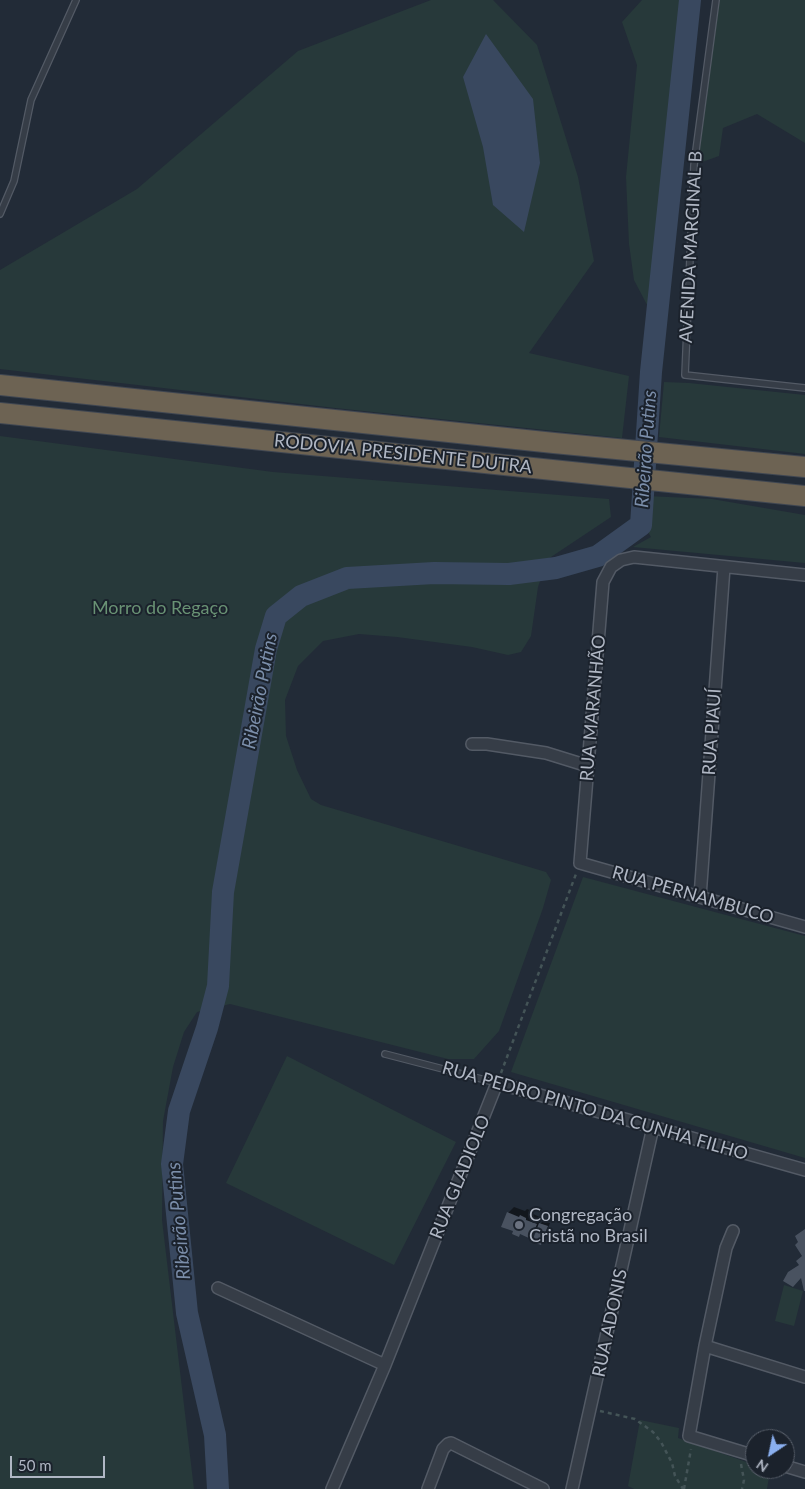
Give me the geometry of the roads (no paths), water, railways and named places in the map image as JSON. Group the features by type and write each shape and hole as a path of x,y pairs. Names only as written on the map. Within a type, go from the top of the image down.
{"highway":[{"name":"RODOVIA PRESIDENTE DUTRA","path":"0,385 805,467"},
{"name":"RODOVIA PRESIDENTE DUTRA","path":"0,413 805,496"}],"street":[{"name":"RUA MARANHÃO","path":"580,863 603,582 611,567 621,560 634,557 724,568"},
{"path":"724,568 805,575"},
{"name":"RUA PIAUÍ","path":"700,897 724,568"},
{"path":"472,744 487,744 546,753 588,766"},
{"name":"RUA PERNAMBUCO","path":"580,863 805,927"},
{"name":"RUA PEDRO PINTO DA CUNHA FILHO","path":"497,1083 805,1170"},
{"name":"RUA GLADIOLO","path":"332,1489 385,1365 497,1083"},
{"name":"RUA ADONIS","path":"572,1489 653,1127"},
{"path":"733,1231 726,1248 689,1436 745,1453"},
{"path":"218,1288 385,1365"},
{"path":"706,1346 805,1377"},
{"path":"428,1489 443,1449 448,1444 458,1445 544,1489"}],"lane":[{"path":"0,214 14,181 30,100 76,0"},
{"name":"AVENIDA MARGINAL B","path":"716,0 694,165 685,376 805,388"},
{"name":"RUA PEDRO PINTO DA CUNHA FILHO","path":"385,1054 497,1083"}],"water":[{"path":"486,34 533,99 540,163 524,232 493,205 483,147 463,77"}],"waterway":[{"name":"Ribeirão Putins","path":"218,1489 215,1435 187,1313 172,1164 179,1111 207,1028 218,986 223,892 266,649 276,616 301,596 347,578 434,573 509,574 556,568 598,556 641,525 651,372 690,0"}],"place":[{"name":"Congregação Cristã no Brasil","path":"519,1225"}],"park label":[{"name":"Morro do Regaço","path":"160,608"}]}
